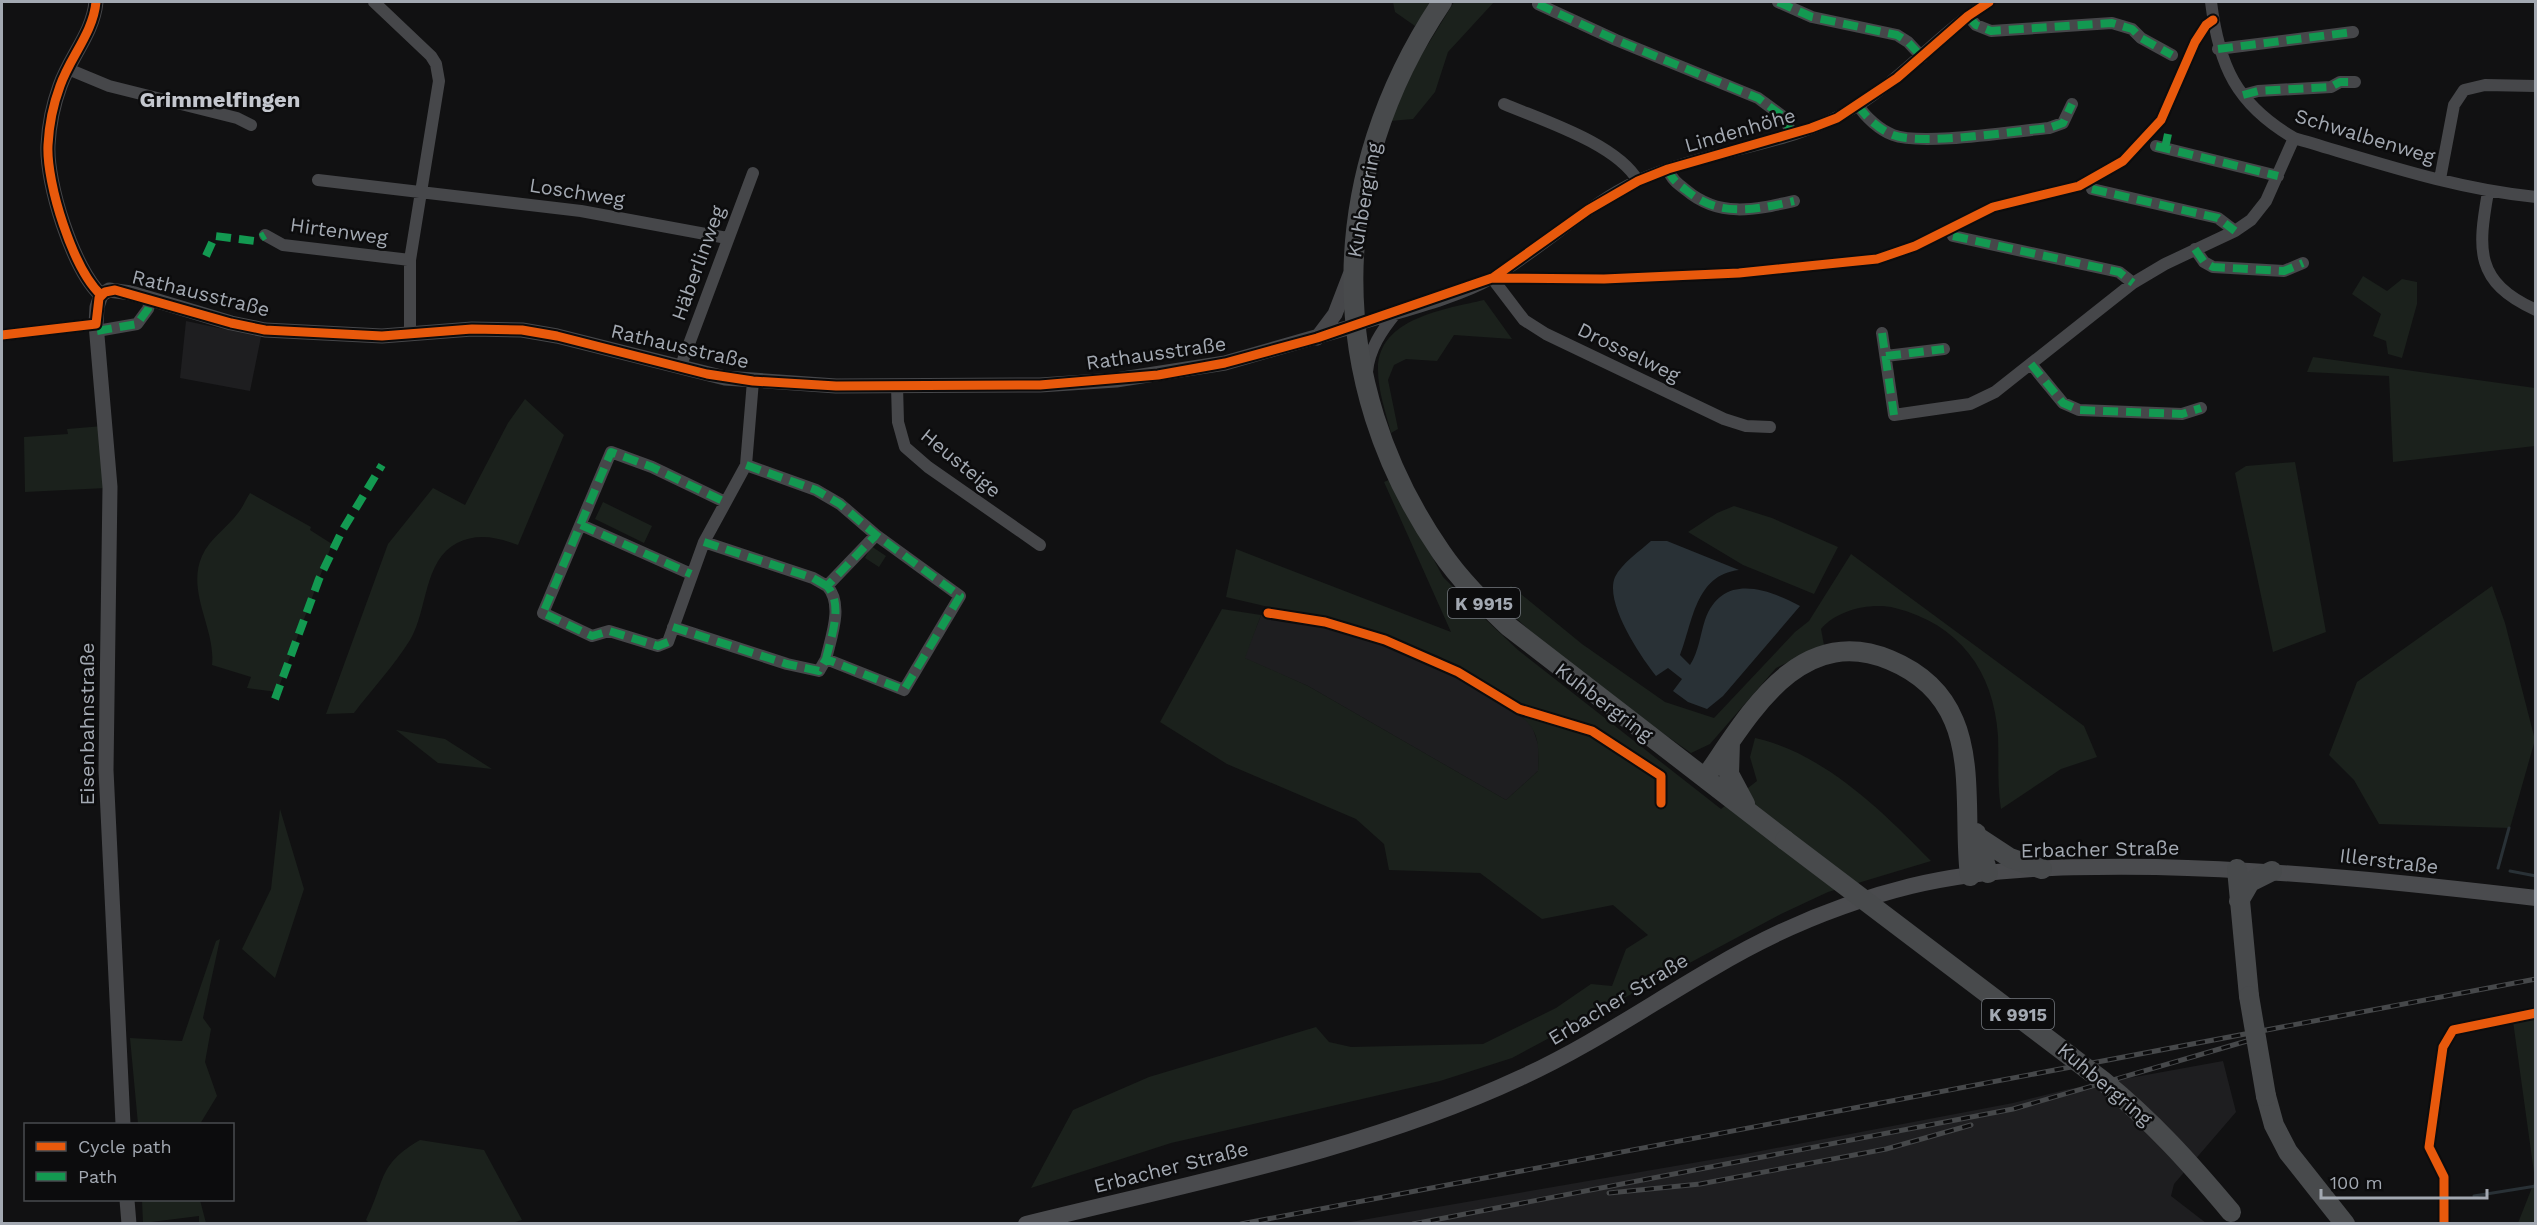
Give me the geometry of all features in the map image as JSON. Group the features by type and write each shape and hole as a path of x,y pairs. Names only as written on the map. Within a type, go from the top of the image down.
{"main road":[{"name":"Kuhbergring","path":"1442,2 1420,34 1399,74 1375,136 1355,228 1351,273 1354,326 1365,388 1384,448 1413,510 1468,586 1540,653 1785,840 2038,1028 2138,1110 2176,1146 2235,1218"},
{"path":"1705,778 1752,709 1778,680 1808,661 1842,653 1877,655 1910,669 1937,692 1955,722 1962,757 1967,815 1979,874"},
{"path":"1730,742 1728,764 1732,782 1756,817"},
{"path":"1967,815 1978,837 1979,874"},
{"path":"1978,837 2010,858 2042,869"},
{"name":"Erbacher Straße","path":"1026,1224 1307,1155 1442,1109 1516,1080 1577,1050 1715,966 1774,935 1912,886 1979,874 2042,869 2109,867 2237,869"},
{"path":"2237,869 2249,996 2266,1096 2274,1125 2288,1152 2345,1224"},
{"name":"Illerstraße","path":"2237,869 2535,897"},
{"path":"2239,901 2250,882 2272,871"}],"street":[{"path":"96,2 92,21 68,69 52,114 48,146 49,167 76,258 86,279 101,294 97,307 97,327"},
{"path":"374,2 436,64 439,81 410,260 410,335"},
{"path":"1778,2 1812,16 1897,35 1908,42 1922,57"},
{"name":"Lindenhöhe","path":"1354,326 1492,278 1588,210 1638,181 1837,118 1922,57 1968,16 1989,2"},
{"name":"Schwalbenweg","path":"2211,2 2218,49 2243,95 2259,115 2294,138 2488,192 2535,197"},
{"name":"Lindenhöhe","path":"1538,4 1616,40 1758,98 1785,118 1791,133"},
{"path":"1968,16 1976,25 1991,31 2112,23 2132,29 2141,38 2172,55"},
{"path":"2218,49 2353,32"},
{"path":"68,69 109,86 237,118 251,125"},
{"name":"Schwalbenweg","path":"2243,95 2258,91 2331,87 2340,82 2355,82"},
{"path":"2440,179 2454,105 2464,90 2485,85 2535,86"},
{"path":"1504,104 1611,152 1630,166 1638,181"},
{"path":"1858,105 1884,131 1894,136 1932,138 2049,128 2063,123 2072,104"},
{"path":"2168,134 2160,147 2278,176"},
{"path":"1882,333 1894,415 1970,404 1995,392 2133,282 2235,231 2260,210 2294,138"},
{"name":"Lindenhöhe","path":"1668,170 1671,178 1701,202 1721,210 1794,201"},
{"name":"Häberlinweg","path":"680,368 753,172"},
{"name":"Loschweg","path":"318,180 581,211 727,238"},
{"path":"2092,189 2113,189 2218,218 2235,231"},
{"path":"2488,192 2480,238 2483,258 2492,277 2505,292 2535,310"},
{"path":"1977,240 1980,227"},
{"name":"Hirtenweg","path":"265,235 283,245 410,260"},
{"path":"1953,236 2119,272 2133,282"},
{"path":"2195,249 2204,262 2213,267 2284,271 2303,263"},
{"path":"1317,338 1335,314 1345,295 1351,273"},
{"name":"Drosselweg","path":"1492,278 1524,320 1546,334 1724,420 1746,426 1770,427"},
{"name":"Rathausstraße","path":"101,294 109,290 121,291 231,323 265,330 382,336 472,329 522,330 557,336 680,368 753,381 897,386 1040,385 1116,380 1225,363 1354,326"},
{"path":"2,335 137,324 148,309 151,298"},
{"path":"1365,388 1373,348 1384,327 1397,312"},
{"name":"Eisenbahnstraße","path":"97,327 110,488 106,770 123,1123"},
{"path":"1886,356 1944,349"},
{"path":"2031,364 2063,403 2079,411 2182,414 2201,408"},
{"path":"725,502 669,474 611,452 543,613 592,636 609,631 658,646 668,642 704,542 746,465 753,381"},
{"name":"Heusteige","path":"897,386 898,422 905,447 928,467 1040,545"},
{"path":"746,465 816,490 840,504 876,535 960,596 904,690 826,659"},
{"path":"581,525 691,574"},
{"path":"827,586 876,535"},
{"path":"673,627 787,664 819,671 826,659 836,607 834,593 827,586 813,578 704,542"},
{"path":"127,1201 129,1224"}],"shaded area":[{"path":"1393,2 1432,2 1415,26 1395,12"},
{"path":"1454,2 1494,2 1448,52 1435,92 1413,119 1390,121 1419,59"},
{"path":"2363,276 2387,291 2402,279 2417,282 2417,304 2402,358 2388,354 2386,341 2373,336 2381,314 2352,294"},
{"path":"1484,300 1512,339 1454,335 1437,361 1406,359 1394,365 1388,380 1398,429 1391,433 1378,378 1381,352 1389,338 1401,327 1433,312"},
{"path":"186,321 261,337 250,391 180,378"},
{"path":"2313,357 2535,388 2535,446 2393,462 2389,376 2307,372"},
{"path":"525,399 564,435 518,545 495,538 480,537 457,543 446,551 432,574 416,628 397,659 354,713 326,714 388,544 433,488 465,505 508,423"},
{"path":"103,426 106,488 25,492 24,437 68,434 67,429"},
{"path":"2295,462 2326,632 2273,652 2235,473 2246,466"},
{"path":"1391,479 1443,577 1482,616 1518,650 1721,809 1757,781 1750,757 1755,738 1781,746 1829,771 1872,804 1931,861 1828,892 1781,914 1512,1058 1440,1081 1171,1143 1031,1188 1073,1110 1149,1077 1316,1027 1329,1042 1351,1047 1483,1044 1556,1008 1591,984 1612,986 1626,949 1648,935 1613,905 1542,919 1480,873 1389,870 1384,844 1356,819 1227,764 1160,722 1222,609 1261,615 1245,658 1308,686 1506,800 1538,771 1537,739 1531,726 1518,714 1519,704 1440,657 1373,631 1226,597 1236,549 1451,632 1384,482"},
{"path":"250,493 311,527 310,530 332,544 277,692 247,688 251,677 212,665 210,638 197,583 202,556 209,544 240,511"},
{"path":"603,502 652,526 644,543 595,519"},
{"path":"1734,506 1772,518 1838,547 1814,594 1743,565 1688,532 1717,513"},
{"path":"1651,541 1667,541 1739,570 1724,574 1704,590 1680,655 1690,665 1705,620 1713,605 1722,595 1734,590 1759,590 1800,606 1723,696 1707,709 1688,702 1673,691 1682,679 1668,668 1656,676 1619,615 1613,588 1615,577 1627,562"},
{"path":"871,546 886,556 879,567 865,558"},
{"path":"1851,554 2084,726 2097,757 2061,769 2001,809 1995,712 1981,671 1955,638 1938,626 1918,615 1886,606 1855,609 1828,622 1821,629 1824,645 1776,668 1710,744 1691,753 1566,665 1496,599 1511,586 1582,644 1665,702 1714,718 1795,632 1809,621"},
{"path":"2492,586 2505,623 2535,740 2510,828 2379,824 2354,780 2329,755 2357,682"},
{"path":"1261,615 1322,626 1384,642 1451,673 1531,723 1539,747 1538,771 1506,800 1308,686 1244,658"},
{"path":"396,730 445,739 492,769 438,763"},
{"path":"280,809 304,889 275,978 242,949 271,889"},
{"path":"220,939 203,1018 211,1029 205,1062 217,1096 201,1123 138,1123 130,1038 182,1041 216,941"},
{"path":"2535,1018 2535,1180 2513,1021"},
{"path":"2223,1061 2236,1112 2174,1184 2171,1196 2206,1223 1339,1224 1745,1154 2013,1103 2069,1089"},
{"path":"420,1140 484,1150 522,1220 509,1224 369,1223 366,1220 384,1174 396,1157"},
{"path":"2535,1180 2535,1223 2518,1223"},
{"path":"142,1201 200,1201 206,1223 199,1223 199,1216 143,1223"}],"waterway":[{"path":"2498,868 2509,828"},
{"path":"2510,871 2536,876"},
{"path":"2474,1196 2536,1186"}],"railway":[{"path":"1241,1224 2536,979"},
{"path":"1413,1224 2013,1109 2247,1041"},
{"path":"1609,1193 1700,1184 1886,1149 1971,1125"}],"marked path":[{"path":"1778,2 1812,17 1897,35 1908,42 1922,57"},
{"path":"1538,4 1616,40 1758,98 1785,118 1791,133"},
{"path":"1968,16 1976,25 1991,31 2112,23 2132,29 2141,38 2172,55"},
{"path":"2218,49 2353,32"},
{"path":"2243,95 2258,91 2331,87 2340,82 2355,82"},
{"path":"1858,105 1869,118 1888,133 1907,138 1925,139 1969,137 2049,128 2063,123 2072,104"},
{"path":"2165,148 2168,134"},
{"path":"2156,146 2278,176"},
{"path":"1668,169 1671,176 1683,188 1711,205 1751,209 1794,201"},
{"path":"2092,189 2218,218 2235,231"},
{"path":"206,256 215,236 255,241 265,235"},
{"path":"1953,236 2119,272 2133,283"},
{"path":"2195,249 2204,262 2213,267 2284,271 2303,263"},
{"path":"97,331 137,324 148,309 151,299"},
{"path":"1882,333 1894,415"},
{"path":"1886,356 1944,349"},
{"path":"2031,364 2063,403 2079,410 2182,414 2201,408"},
{"path":"668,642 658,646 609,631 592,636 543,613 611,452 652,467 725,502"},
{"path":"275,699 319,579 342,531 382,465"},
{"path":"673,627 787,664 819,671 826,659 904,690 960,596 876,535 840,504 816,490 746,465"},
{"path":"581,525 691,574"},
{"path":"826,659 835,621 835,602 827,586 876,535"},
{"path":"704,542 813,578 827,586"}],"cycle path":[{"path":"96,2 91,24 64,75 52,115 48,145 52,181 63,225 81,266 101,295"},
{"path":"1494,277 1588,210 1638,181 1668,169 1811,128 1837,118 1897,78 1968,16 1989,2"},
{"path":"2,335 96,324 99,298 105,292 115,290 231,323 265,330 382,336 472,329 522,330 557,336 707,374 753,381 836,386 1040,385 1158,375 1225,363 1317,338 1492,278 1604,279 1739,273 1877,259 1915,246 1993,207 2079,186 2123,161 2161,120 2195,42 2206,25 2213,20"},
{"path":"1268,613 1325,622 1385,640 1458,672 1519,709 1592,731 1661,776 1661,803"},
{"path":"2444,1224 2444,1177 2429,1147 2443,1047 2453,1030 2536,1013"}],"district":[{"name":"Grimmelfingen","path":"220,99"}]}
